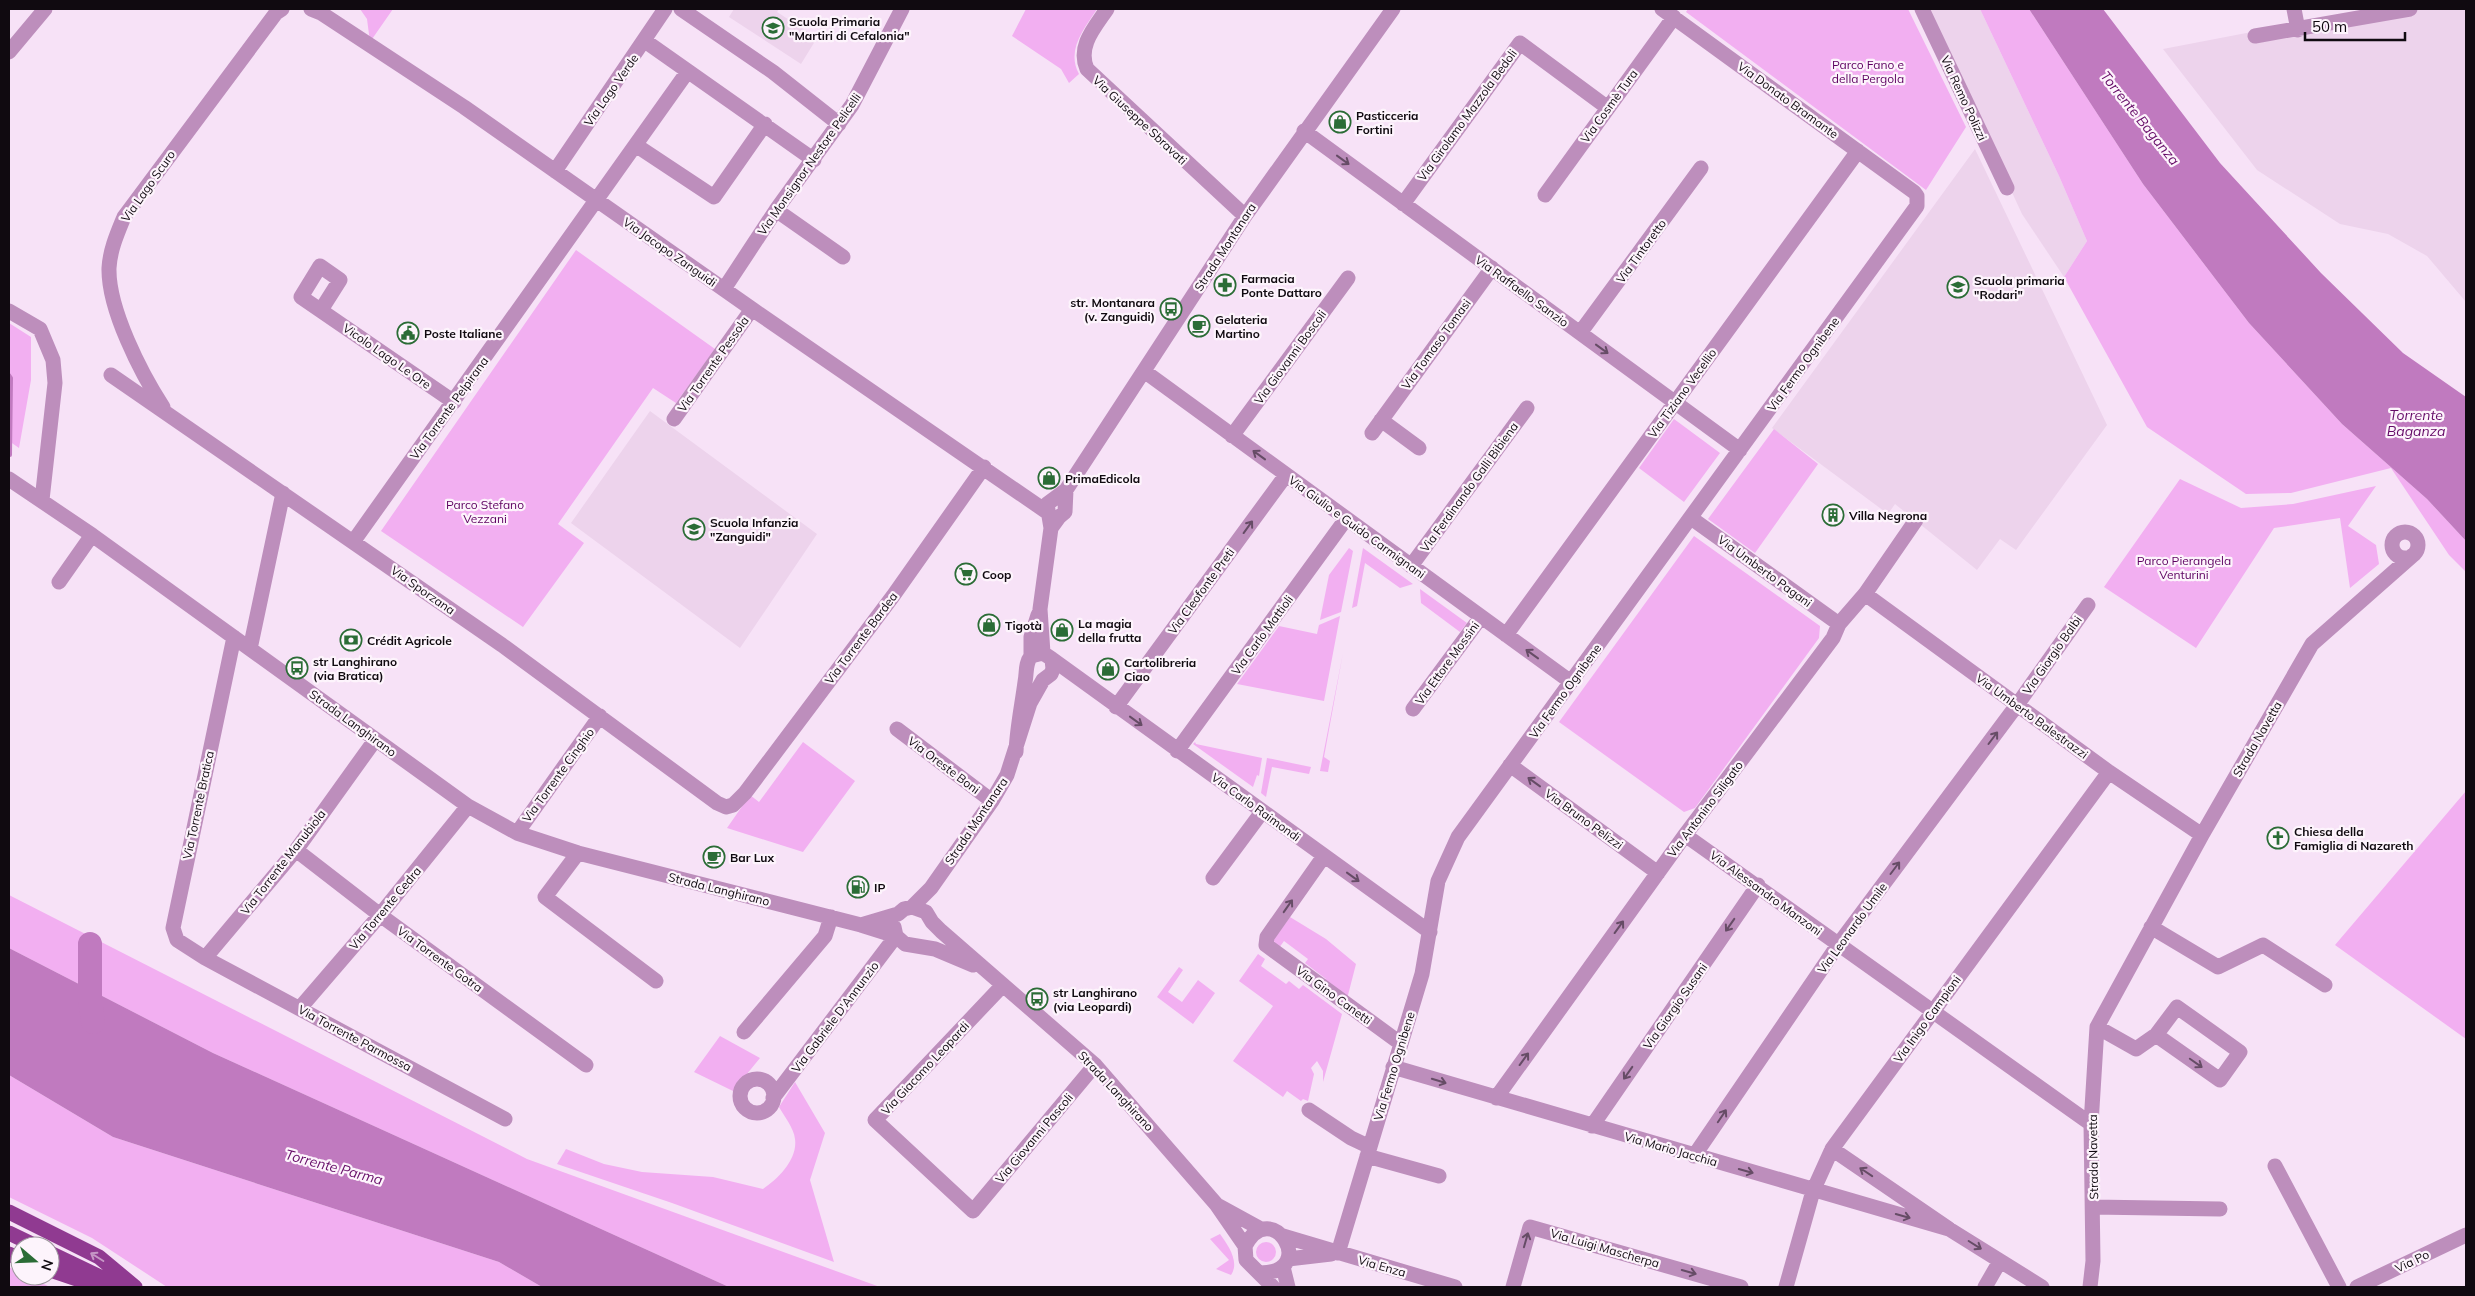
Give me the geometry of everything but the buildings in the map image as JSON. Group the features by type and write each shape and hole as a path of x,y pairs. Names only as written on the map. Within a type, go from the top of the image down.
{"main road":[{"path":"9,1212 92,1253 135,1287"},
{"path":"60,1258 121,1287"},
{"path":"60,1273 100,1287"}],"street":[{"path":"9,52 45,9"},
{"name":"Via Lago Scuro","path":"167,414 146,381 112,297 109,270 112,247 124,217 276,13 282,9"},
{"name":"Via Jacopo Zanguidi","path":"311,9 321,13 456,102 752,309 1028,497 1056,507"},
{"name":"Via Lago Verde","path":"554,171 645,41 665,9"},
{"path":"681,9 773,72 839,124"},
{"name":"Via Monsignor Nestore Pelicelli","path":"724,289 776,210 814,160 864,85 902,9"},
{"name":"Via Giuseppe Sbravati","path":"1107,9 1083,48 1082,59 1087,69 1245,216"},
{"name":"Strada Montanara","path":"923,914 931,888 992,801 1007,775 1016,752 1030,703 1045,679 1054,669 1042,656 1031,637 1040,609 1056,507 1245,216 1393,9"},
{"name":"Via Remo Polizzi","path":"1922,9 2007,188"},
{"path":"2294,9 2298,30"},
{"path":"2255,36 2410,9"},
{"name":"Via Cosmè Tura","path":"1545,195 1608,108 1668,13"},
{"name":"Via Donato Bramante","path":"1668,13 1914,192"},
{"path":"645,41 814,160"},
{"name":"Via Girolamo Mazzola Bedoli","path":"1403,204 1520,43 1608,108"},
{"name":"Via Torrente Pelpirana","path":"353,542 637,146 688,71"},
{"path":"637,146 714,197 765,124"},
{"name":"Via Raffaello Sanzio","path":"1304,131 1740,450"},
{"name":"Via Tiziano Vecellio","path":"1506,634 1858,151"},
{"name":"Via Tintoretto","path":"1580,333 1701,168"},
{"name":"Via Fermo Ognibene","path":"1338,1253 1422,974 1438,881 1458,837 1914,212 1918,201 1914,192"},
{"path":"776,210 843,258"},
{"name":"Via Tomaso Tomasi","path":"1372,433 1492,268"},
{"name":"Via Giovanni Boscoli","path":"1232,436 1348,278"},
{"name":"Via Torrente Pessola","path":"674,419 752,309"},
{"name":"Vicolo Lago Le Ore","path":"321,310 454,402"},
{"path":"9,311 40,329 53,360 55,383 42,500"},
{"name":"Via Giulio e Guido Carmignani","path":"1144,372 1571,682"},
{"name":"Via Sporzana","path":"111,375 600,716 717,804 726,807 733,805"},
{"name":"Via Ferdinando Galli Bibiena","path":"1411,566 1527,408"},
{"path":"1381,420 1419,448"},
{"name":"Via Torrente Bardea","path":"733,805 745,793 893,596 984,467"},
{"name":"Via Cleofonte Preti","path":"1116,707 1286,475"},
{"name":"Strada Langhirano","path":"9,479 92,534 468,806 517,833 578,853 861,924 896,936 905,944 935,949 983,969"},
{"name":"Strada Langhirano","path":"9,489 27,491"},
{"path":"250,649 283,494"},
{"name":"Via Umberto Pagani","path":"1691,518 1839,624"},
{"name":"Via Carlo Mattioli","path":"1177,751 1346,519"},
{"name":"Via Antonino Siligato","path":"1496,1098 1685,835 1833,638 1839,624 1865,594 1916,520"},
{"path":"2392,574 2396,555 2392,548 2392,539 2403,531 2412,533 2417,540 2418,548 2413,555 2405,558 2396,555"},
{"path":"59,582 92,534"},
{"name":"Strada Navetta","path":"2090,1287 2093,1261 2092,1124 2096,1027 2312,644 2413,555"},
{"name":"Via Umberto Balestrazzi","path":"1865,594 2109,772 2202,836"},
{"name":"Via Giorgio Balbi","path":"2017,705 2088,606"},
{"name":"Via Ettore Mossini","path":"1413,709 1481,617"},
{"name":"Via Torrente Bratica","path":"205,958 177,940 173,928 234,636"},
{"name":"Strada Montanara","path":"1016,752 1018,716 1027,661 1042,656"},
{"name":"Via Carlo Raimondi","path":"1042,656 1082,682 1430,932"},
{"path":"1026,671 1036,680 1045,679"},
{"name":"Via Carlo Raimondi","path":"1045,679 1064,677 1082,682"},
{"name":"Via Leonardo Umile","path":"1694,1156 1838,945 2017,705"},
{"name":"Via Torrente Cinghio","path":"517,833 600,716"},
{"name":"Via Oreste Boni","path":"897,729 992,801"},
{"name":"Via Torrente Manubiola","path":"205,958 296,850 375,740"},
{"name":"Via Bruno Pelizzi","path":"1510,765 1658,873"},
{"name":"Via Inigo Campioni","path":"1786,1287 1813,1190 1832,1149 2109,772"},
{"name":"Via Torrente Cedra","path":"300,1008 380,915 468,806"},
{"path":"1213,878 1262,812"},
{"name":"Via Alessandro Manzoni","path":"1685,835 2092,1124"},
{"name":"Via Torrente Gotra","path":"296,850 380,915 586,1065"},
{"path":"578,853 545,897 656,981"},
{"name":"Via Gino Canetti","path":"1324,856 1265,942 1268,947 1400,1043"},
{"name":"Via Giorgio Susani","path":"1592,1126 1758,885"},
{"name":"Strada Langhirano","path":"861,924 898,914 904,909 923,914 983,969 1095,1065 1216,1204 1245,1246 1246,1260 1273,1287"},
{"path":"896,936 894,925 898,914"},
{"path":"916,945 931,932 923,914"},
{"path":"744,1032 826,936 831,917"},
{"path":"2151,927 2218,968 2263,945 2325,985"},
{"name":"Via Gabriele D'Annunzio","path":"773,1098 896,936"},
{"name":"Via Torrente Parmossa","path":"205,958 506,1119"},
{"name":"Via Giacomo Leopardi","path":"973,1210 875,1120 1003,985"},
{"path":"2096,1027 2136,1049 2156,1035 2177,1007 2240,1052 2220,1080 2156,1035"},
{"name":"Via Giovanni Pascoli","path":"973,1210 1095,1065"},
{"name":"Via Mario Jacchia","path":"1393,1067 1949,1229"},
{"path":"1309,1110 1369,1151 1439,1176"},
{"name":"Via Mario Jacchia","path":"1832,1149 1949,1229 2042,1287"},
{"path":"2275,1166 2339,1287"},
{"name":"Strada Langhirano","path":"1216,1204 1261,1229 1272,1229 1283,1236"},
{"path":"2093,1207 2220,1209"},
{"name":"Via Luigi Mascherpa","path":"1512,1287 1530,1227 1742,1287"},
{"path":"1245,1246 1250,1236 1261,1229"},
{"name":"Via Po","path":"2357,1287 2466,1235"},
{"path":"1283,1236 1289,1246 1286,1263 1288,1287"},
{"name":"Via Enza","path":"1283,1236 1455,1287"},
{"name":"Via Enza","path":"1286,1263 1338,1253"},
{"path":"1985,1287 2000,1261"},
{"path":"1260,1272 1274,1272 1286,1263"}],"shaded area":[{"name":"Scuola Primaria \"Martiri di Cefalonia\"","path":"734,9 779,9 777,12 817,38 801,64 729,17"},
{"path":"1927,9 1980,9 2059,176 2087,241 2064,277 2022,214"},
{"path":"2372,9 2466,9 2466,302 2427,256 2388,234 2340,224 2257,170 2163,49"},
{"name":"Scuola primaria \"Rodari\"","path":"1975,149 2107,425 2016,550 2000,539 1977,570 1895,504 1888,514 1772,428"},
{"name":"Scuola Infanzia \"Zanguidi\"","path":"650,411 817,534 740,648 571,523"}],"green space":[{"path":"360,9 393,9 370,42 367,19"},
{"path":"1026,9 1097,9 1078,40 1074,57 1079,74 1069,83 1061,69 1012,36"},
{"name":"Parco Fano e della Pergola","path":"1688,9 1908,9 1966,127 1926,190 1686,12"},
{"path":"1980,9 2029,9 2143,184 2249,323 2342,424 2427,499 2466,541 2466,572 2449,555 2391,468 2291,493 2246,494 2147,427 2064,277 2087,241 2059,176"},
{"name":"Parco Stefano Vezzani","path":"576,250 715,349 676,403 653,388 558,524 584,543 523,627 381,531"},
{"path":"9,323 31,337 31,380 19,448 9,441"},
{"path":"1674,419 1720,453 1684,502 1639,468"},
{"path":"1774,429 1818,464 1755,553 1708,519"},
{"name":"Parco Pierangela Venturini","path":"2180,479 2241,508 2293,504 2376,486 2348,526 2376,545 2379,564 2350,588 2340,518 2274,528 2196,648 2104,587"},
{"path":"1694,536 1820,626 1819,638 1695,808 1684,812 1559,722"},
{"path":"1349,548 1353,551 1341,612 1320,620 1329,575"},
{"path":"1363,548 1413,584 1400,588 1365,563 1357,606 1352,608"},
{"path":"1420,589 1467,623 1460,632 1421,603"},
{"path":"1340,616 1324,701 1237,684 1279,626 1317,634 1319,625"},
{"path":"1343,653 1324,757 1330,761 1328,772 1320,771"},
{"path":"803,742 855,781 803,852 727,828 750,795 759,802"},
{"path":"1195,742 1196,744 1262,758 1259,776 1257,775 1253,787 1193,744"},
{"path":"1267,758 1311,767 1309,774 1272,767 1266,797 1261,793"},
{"path":"2466,791 2466,1039 2335,945"},
{"path":"9,895 527,1159 880,1287 729,1287 213,1053 9,948"},
{"path":"1290,917 1326,939 1356,964 1347,999 1324,982 1326,979 1305,963 1308,959 1284,941 1279,948 1273,940"},
{"path":"1258,954 1265,959 1261,966 1286,984 1289,981 1299,989 1303,985 1342,1014 1323,1082 1323,1071 1317,1061 1311,1068 1314,1074 1308,1101 1303,1099 1301,1101 1287,1091 1283,1097 1233,1061 1273,1006 1239,981"},
{"path":"1179,967 1183,970 1168,992 1182,1002 1198,980 1215,993 1193,1024 1157,997"},
{"path":"720,1036 760,1058 733,1091 694,1072"},
{"path":"9,1075 113,1137 499,1262 542,1287 167,1287 92,1238 9,1197"},
{"path":"795,1082 825,1133 810,1180 834,1262 672,1203 557,1164 566,1149 604,1164 642,1172 713,1177 763,1189 781,1174 793,1154 795,1146 794,1135 791,1126 779,1107"},
{"path":"1220,1234 1234,1259 1231,1275 1216,1269 1229,1260 1210,1239"},
{"path":"1266,1242 1273,1245 1276,1252 1273,1259 1266,1262 1259,1259 1256,1252 1259,1245"},
{"path":"9,1267 10,1286 50,1287 9,1287"}],"water":[{"name":"Torrente Baganza","path":"2029,9 2103,9 2220,163 2321,273 2403,353 2466,397 2466,541 2427,499 2342,424 2249,323 2143,184"},
{"name":"Torrente Parma","path":"9,948 213,1053 729,1287 542,1287 499,1262 113,1137 9,1075"}],"waterway":[{"path":"9,375 11,378 10,455"},
{"path":"90,944 90,999 93,1022"}],"place":[{"name":"Scuola Primaria \"Martiri di Cefalonia\"","path":"773,28"},
{"name":"Pasticceria Fortini","path":"1340,122"},
{"name":"Farmacia Ponte Dattaro","path":"1225,285"},
{"name":"Scuola primaria \"Rodari\"","path":"1958,287"},
{"name":"str. Montanara (v. Zanguidi)","path":"1171,309"},
{"name":"Gelateria Martino","path":"1199,326"},
{"name":"Poste Italiane","path":"408,333"},
{"name":"PrimaEdicola","path":"1049,478"},
{"name":"Villa Negrona","path":"1833,515"},
{"name":"Scuola Infanzia \"Zanguidi\"","path":"694,529"},
{"name":"Coop","path":"966,574"},
{"name":"Tigotà","path":"989,625"},
{"name":"La magia della frutta","path":"1062,630"},
{"name":"Crédit Agricole","path":"351,640"},
{"name":"str Langhirano (via Bratica)","path":"297,668"},
{"name":"Cartolibreria Ciao","path":"1108,669"},
{"name":"Chiesa della Famiglia di Nazareth","path":"2278,838"},
{"name":"Bar Lux","path":"714,857"},
{"name":"IP","path":"858,887"},
{"name":"str Langhirano (via Leopardi)","path":"1037,999"}]}
